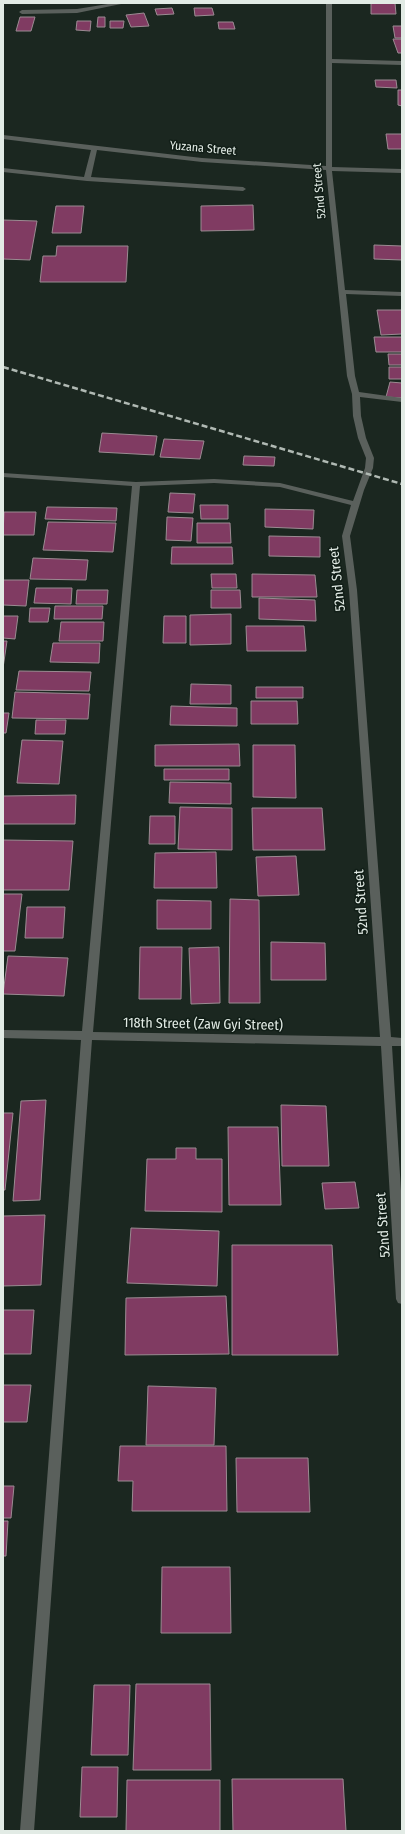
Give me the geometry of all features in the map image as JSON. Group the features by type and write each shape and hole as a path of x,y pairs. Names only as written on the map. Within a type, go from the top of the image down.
{"street":[{"path":"22,12 77,11 123,3"},
{"name":"52nd Street","path":"329,3 329,170 351,376 356,394 357,416 362,438 370,458 369,468 355,504 346,536 353,590 386,1042 402,1299"},
{"path":"328,61 402,62"},
{"name":"Yuzana Street","path":"3,137 94,148 329,170 402,171"},
{"path":"87,179 94,148"},
{"path":"3,170 87,179 243,189"},
{"path":"342,292 402,294"},
{"path":"356,394 402,400"},
{"path":"3,475 136,484 214,481 280,485 355,504"},
{"path":"27,1831 87,1035 136,484"},
{"name":"118th Street (Zaw Gyi Street)","path":"3,1034 402,1042"}],"building":[{"path":"371,3 395,3 396,14 371,14"},
{"path":"172,8 174,14 157,15 155,9"},
{"path":"194,8 212,8 214,15 195,16"},
{"path":"144,13 149,26 131,27 126,15"},
{"path":"20,17 35,17 31,31 16,31"},
{"path":"98,17 105,17 105,27 97,27"},
{"path":"77,21 91,21 90,31 76,30"},
{"path":"110,21 124,21 123,28 110,28"},
{"path":"218,22 233,22 235,29 219,29"},
{"path":"393,26 402,26 402,38 395,38"},
{"path":"393,39 402,39 402,53 398,53"},
{"path":"375,80 396,80 397,88 376,87"},
{"path":"398,90 402,90 402,106 398,105"},
{"path":"386,134 402,134 402,149 388,149"},
{"path":"253,205 254,230 201,231 201,206"},
{"path":"56,206 84,206 81,233 52,233"},
{"path":"3,220 37,221 30,260 3,259"},
{"path":"374,245 402,246 402,260 374,259"},
{"path":"57,246 128,246 126,282 40,282 43,256 56,256"},
{"path":"377,310 402,310 402,334 381,335"},
{"path":"374,337 402,337 402,352 376,352"},
{"path":"388,354 402,354 402,365 389,365"},
{"path":"389,367 402,367 402,379 389,379"},
{"path":"390,382 402,383 402,398 386,397"},
{"path":"102,433 157,436 154,455 99,452"},
{"path":"164,439 204,441 200,459 160,457"},
{"path":"244,456 275,457 274,466 243,465"},
{"path":"170,493 195,494 193,513 168,512"},
{"path":"200,505 228,505 228,519 201,519"},
{"path":"47,507 117,508 116,521 45,519"},
{"path":"265,509 314,510 313,529 265,527"},
{"path":"4,512 36,512 34,535 3,535"},
{"path":"167,517 193,518 191,541 166,540"},
{"path":"48,522 116,523 113,552 43,550"},
{"path":"197,523 230,523 231,543 197,543"},
{"path":"269,536 320,537 320,557 269,556"},
{"path":"172,547 232,547 233,564 171,564"},
{"path":"33,558 88,560 86,580 30,579"},
{"path":"211,574 236,574 237,588 212,588"},
{"path":"252,574 315,575 317,597 252,597"},
{"path":"3,580 29,580 26,606 3,605"},
{"path":"36,588 72,588 71,604 34,603"},
{"path":"77,590 108,590 107,604 76,604"},
{"path":"211,590 240,590 241,608 211,608"},
{"path":"259,598 315,600 316,621 259,619"},
{"path":"55,606 103,606 102,619 54,619"},
{"path":"30,608 50,608 48,622 29,622"},
{"path":"231,614 231,644 190,645 190,615"},
{"path":"3,616 18,616 15,639 3,638"},
{"path":"164,616 186,616 186,643 163,643"},
{"path":"61,622 104,622 103,641 59,641"},
{"path":"246,626 304,626 306,651 247,651"},
{"path":"3,641 7,641 3,668"},
{"path":"53,643 100,643 99,663 50,662"},
{"path":"19,671 91,672 89,691 16,690"},
{"path":"191,684 231,685 231,704 190,704"},
{"path":"256,687 303,687 303,698 256,698"},
{"path":"15,692 90,694 88,719 12,718"},
{"path":"251,701 297,701 298,724 251,724"},
{"path":"171,706 237,708 237,726 170,725"},
{"path":"3,713 9,713 6,733 3,733"},
{"path":"36,720 66,720 65,734 35,734"},
{"path":"22,740 63,741 59,784 17,783"},
{"path":"239,744 240,766 155,766 155,745"},
{"path":"253,745 295,745 296,798 253,797"},
{"path":"164,769 229,769 229,780 164,780"},
{"path":"170,782 231,783 231,804 169,803"},
{"path":"76,795 75,824 3,824 3,796"},
{"path":"180,807 232,808 232,850 178,849"},
{"path":"252,808 322,808 325,850 253,850"},
{"path":"150,816 175,816 175,844 149,844"},
{"path":"3,840 73,841 69,890 3,890"},
{"path":"216,852 217,888 154,888 155,853"},
{"path":"296,856 299,895 258,896 256,857"},
{"path":"3,894 22,894 15,951 3,951"},
{"path":"230,899 259,900 260,1003 229,1003"},
{"path":"157,900 211,901 211,929 157,929"},
{"path":"27,907 65,907 63,938 25,938"},
{"path":"271,942 325,943 326,980 271,980"},
{"path":"140,947 182,947 181,999 139,999"},
{"path":"219,947 220,1003 191,1004 189,948"},
{"path":"8,956 68,958 64,996 3,994"},
{"path":"46,1100 40,1200 13,1201 21,1101"},
{"path":"281,1105 326,1106 329,1166 282,1166"},
{"path":"3,1113 13,1113 5,1190 3,1190"},
{"path":"228,1127 278,1127 281,1205 229,1205"},
{"path":"176,1148 196,1148 196,1159 222,1159 222,1212 145,1211 147,1159 176,1159"},
{"path":"355,1182 359,1208 325,1209 322,1183"},
{"path":"45,1215 41,1285 3,1286 3,1216"},
{"path":"131,1228 219,1231 217,1286 127,1283"},
{"path":"232,1245 332,1245 338,1355 232,1355"},
{"path":"226,1296 229,1354 125,1355 126,1298"},
{"path":"3,1310 34,1310 31,1354 3,1354"},
{"path":"3,1385 31,1385 27,1422 3,1422"},
{"path":"148,1386 216,1388 214,1445 146,1445"},
{"path":"120,1446 226,1446 227,1511 132,1511 133,1481 118,1481"},
{"path":"236,1458 308,1458 310,1512 237,1512"},
{"path":"3,1486 14,1486 11,1518 3,1518"},
{"path":"3,1521 8,1521 6,1556 3,1556"},
{"path":"162,1567 230,1567 231,1633 161,1633"},
{"path":"136,1684 210,1684 211,1770 133,1770"},
{"path":"94,1685 130,1685 128,1755 91,1755"},
{"path":"82,1767 118,1767 117,1817 80,1817"},
{"path":"232,1779 343,1779 346,1831 233,1831"},
{"path":"127,1780 220,1780 220,1831 126,1831"}],"railway":[{"path":"3,367 402,484"}]}
